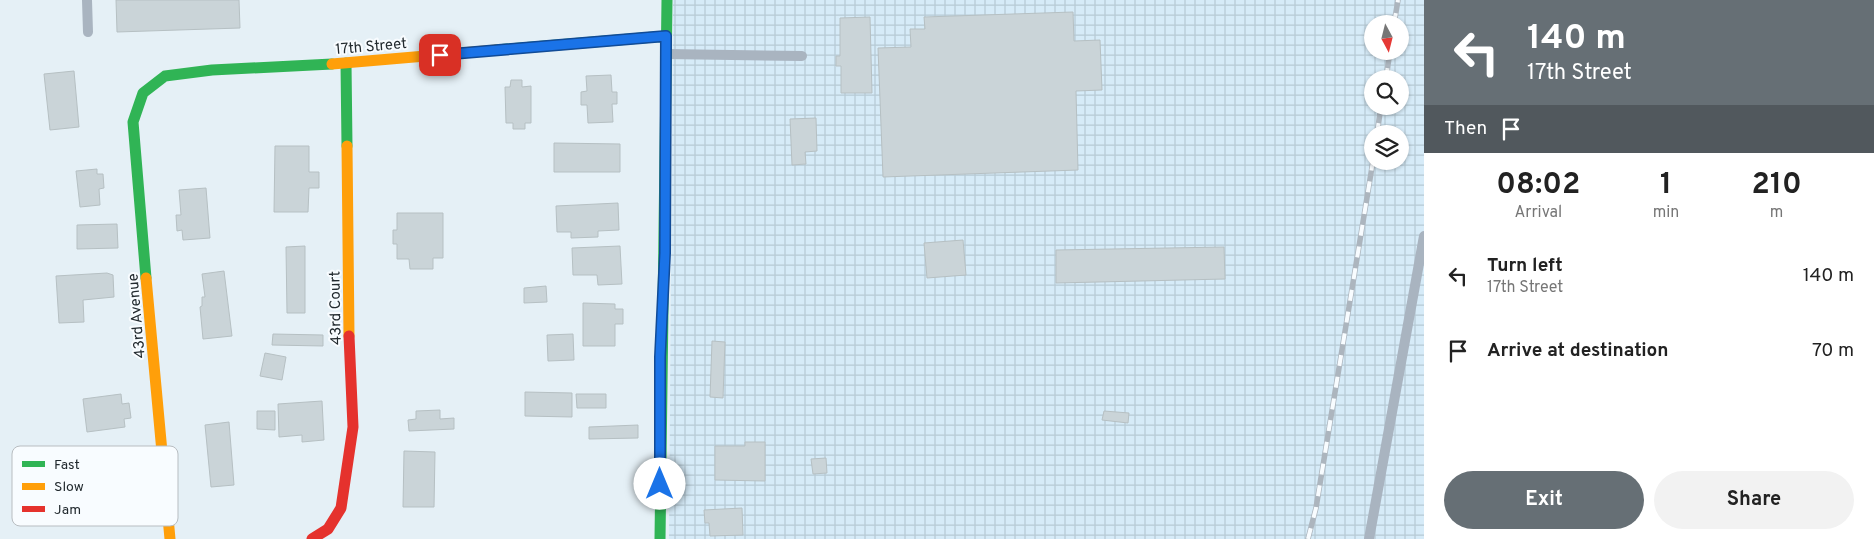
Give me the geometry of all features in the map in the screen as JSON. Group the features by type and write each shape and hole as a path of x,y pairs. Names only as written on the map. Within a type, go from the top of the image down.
{"street":[{"path":"660,539 660,357 665,253 667,0"},
{"name":"17th Street","path":"143,92 165,76 212,70 346,63 666,36"},
{"name":"43rd Court","path":"312,539 328,529 341,508 353,427 349,323 346,63"},
{"name":"43rd Avenue","path":"143,92 134,122 134,148 161,446"},
{"name":"43rd Avenue","path":"169,526 170,539"}],"lane":[{"path":"86,0 88,32"},
{"path":"666,54 802,56"},
{"path":"1369,539 1424,236"}],"shaded area":[{"path":"673,0 1424,0 1424,539 669,539"}],"building":[{"path":"116,0 239,0 240,28 117,32"},
{"path":"1073,12 1074,41 1100,40 1102,90 1076,91 1078,170 883,177 878,48 911,47 910,29 925,29 924,17"},
{"path":"870,17 872,93 841,93 841,66 836,66 836,56 840,56 840,18"},
{"path":"74,71 79,127 50,130 44,74"},
{"path":"611,75 612,92 617,92 617,104 612,104 613,122 588,123 587,105 581,105 581,92 587,91 586,76"},
{"path":"511,80 522,80 522,87 531,86 531,123 525,123 525,129 513,129 513,123 506,123 505,87 510,87"},
{"path":"816,118 817,151 805,152 806,164 792,165 790,119"},
{"path":"554,143 620,144 620,172 554,172"},
{"path":"275,146 309,146 309,172 319,172 319,188 309,188 308,212 274,212"},
{"path":"97,169 97,174 103,174 104,188 99,189 100,205 80,207 76,171"},
{"path":"206,188 210,238 183,240 182,230 177,231 176,215 181,215 179,190"},
{"path":"618,203 619,230 598,231 598,237 571,238 571,232 557,232 556,206"},
{"path":"397,213 443,213 443,258 433,258 433,269 410,269 409,259 397,259 397,244 393,244 393,230 397,230"},
{"path":"117,224 118,248 77,249 77,225"},
{"path":"963,240 966,275 927,278 924,243"},
{"path":"305,246 305,313 287,313 286,247"},
{"path":"620,246 622,284 598,285 597,275 573,275 572,248"},
{"path":"1224,247 1225,279 1056,283 1056,250"},
{"path":"224,271 232,336 203,339 200,307 202,306 202,297 205,297 202,274"},
{"path":"107,273 113,275 114,297 83,300 84,322 59,323 56,276"},
{"path":"546,286 547,302 524,303 524,288"},
{"path":"583,303 615,304 615,309 623,309 623,324 615,324 615,346 583,346"},
{"path":"273,334 323,335 323,346 272,345"},
{"path":"573,334 574,360 548,361 547,335"},
{"path":"712,341 725,342 723,398 710,397"},
{"path":"265,353 286,357 282,380 260,376"},
{"path":"525,392 572,393 572,417 525,416"},
{"path":"121,394 122,404 129,403 131,418 124,419 125,427 87,432 83,399"},
{"path":"576,394 606,394 606,408 577,408"},
{"path":"322,401 324,440 302,442 302,435 279,437 278,404"},
{"path":"440,410 440,419 454,418 454,429 409,431 408,420 416,419 416,411"},
{"path":"257,411 275,411 275,430 257,429"},
{"path":"1104,411 1129,413 1128,423 1102,420"},
{"path":"229,422 234,485 211,487 205,425"},
{"path":"638,425 638,438 589,439 589,427"},
{"path":"745,442 765,442 765,481 715,480 715,446 745,446"},
{"path":"404,451 435,452 434,507 403,507"},
{"path":"826,458 827,473 813,474 811,459"},
{"path":"742,508 743,535 710,536 709,523 705,523 704,510"}],"railway":[{"path":"1396,15 1398,0"},
{"path":"1387,70 1389,60"},
{"path":"1378,125 1380,115"},
{"path":"1308,539 1316,508 1372,170"}],"traffic: fast":[{"path":"660,539 667,0"},
{"path":"496,50 666,36"},
{"path":"346,63 347,146"},
{"path":"146,278 133,122 143,93 165,76 212,70 332,64"}],"traffic: slow":[{"path":"332,64 496,50"},
{"path":"347,146 349,336"},
{"path":"146,278 161,446"},
{"path":"169,526 170,539"}],"traffic: jam":[{"path":"312,539 328,529 341,508 353,427 349,336"}],"route":[{"path":"440,55 666,36 665,253 660,357 660,484"}]}
